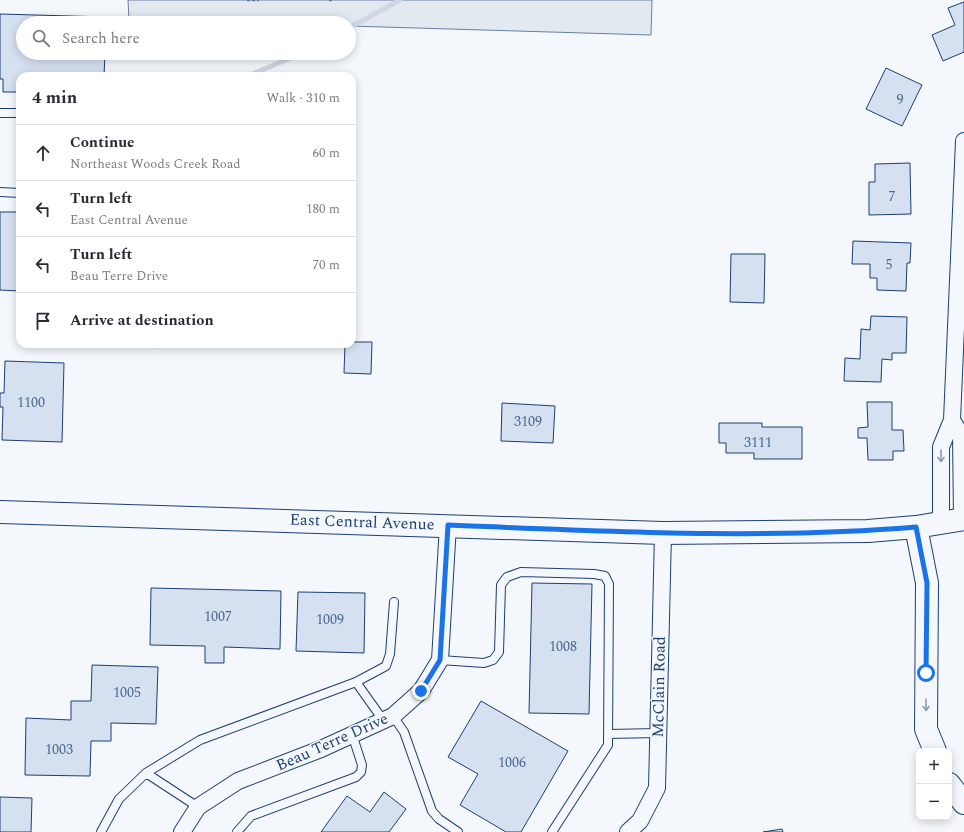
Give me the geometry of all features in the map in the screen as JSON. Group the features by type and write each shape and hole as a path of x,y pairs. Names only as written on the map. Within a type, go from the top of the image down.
{"main road":[{"name":"East Central Avenue","path":"0,512 663,533 868,531 940,524 963,519"},
{"path":"916,527 927,583 926,729 934,748"},
{"path":"952,788 964,803"}],"street":[{"path":"940,524 941,446 952,420 964,141"},
{"path":"952,420 961,436 963,519"},
{"name":"Beau Terre Drive","path":"182,832 198,807 238,781 321,749 388,718 421,691 440,660 448,525"},
{"name":"McClain Road","path":"628,832 640,821 657,788 663,533"}],"lane":[{"path":"0,113 16,113"},
{"path":"0,192 16,193"},
{"path":"440,660 484,663 493,660 498,652 501,585 507,577 521,572 594,574 605,576 609,584 608,745 552,832"},
{"path":"101,832 119,799 146,774 200,740 356,682 386,666 390,654 394,602"},
{"path":"356,682 388,718 404,732 432,811 439,819 458,832"},
{"path":"237,832 252,816 356,777 361,772 362,765 352,734"},
{"path":"608,734 658,734"},
{"path":"146,774 198,807"}],"path":[{"path":"247,0 259,0"},
{"path":"329,0 334,0"}],"shaded area":[{"path":"128,0 652,0 651,35 356,26 356,16 129,16"}],"building":[{"path":"964,2 964,52 943,61 932,35 955,25 948,8"},
{"path":"0,14 71,16 16,16 16,60 105,60 104,72 16,72 16,92 3,92 3,79 0,79"},
{"path":"886,68 922,85 902,126 866,109"},
{"path":"910,163 911,214 869,215 869,182 875,182 875,164"},
{"path":"0,212 16,212 16,291 0,290"},
{"path":"853,241 911,243 910,263 907,263 906,291 877,290 877,278 870,278 870,264 852,264"},
{"path":"731,254 765,254 764,303 730,302"},
{"path":"871,316 907,317 906,353 892,353 892,360 882,359 881,382 844,381 845,358 860,359 861,329 870,330"},
{"path":"356,342 372,342 371,374 344,373 345,348 356,348"},
{"path":"5,361 64,363 62,442 2,440 3,407 0,407 0,393 4,393"},
{"path":"867,402 892,402 892,430 903,430 904,451 893,451 893,460 868,460 867,438 858,438 858,428 868,427"},
{"path":"502,403 555,406 553,443 501,441"},
{"path":"719,423 762,423 762,427 802,427 802,459 754,459 754,453 726,453 726,443 719,443"},
{"path":"532,583 592,584 589,714 529,713"},
{"path":"151,588 281,591 280,649 224,647 224,663 205,663 205,646 150,645"},
{"path":"298,592 365,593 364,653 296,651"},
{"path":"92,665 158,667 156,724 111,723 111,741 91,741 90,776 25,775 26,718 71,720 71,701 91,701"},
{"path":"481,701 568,751 521,832 506,832 460,805 478,774 448,757"},
{"path":"384,792 406,809 389,832 321,832 347,796 370,812"},
{"path":"0,797 32,798 31,832 0,832"},
{"path":"782,829 783,832 763,832"}],"waterway":[{"path":"356,24 400,0"},
{"path":"257,72 286,60"}],"route":[{"path":"421,691 440,660 448,525 663,533 789,533 868,531 916,527 927,583 926,673"}]}
